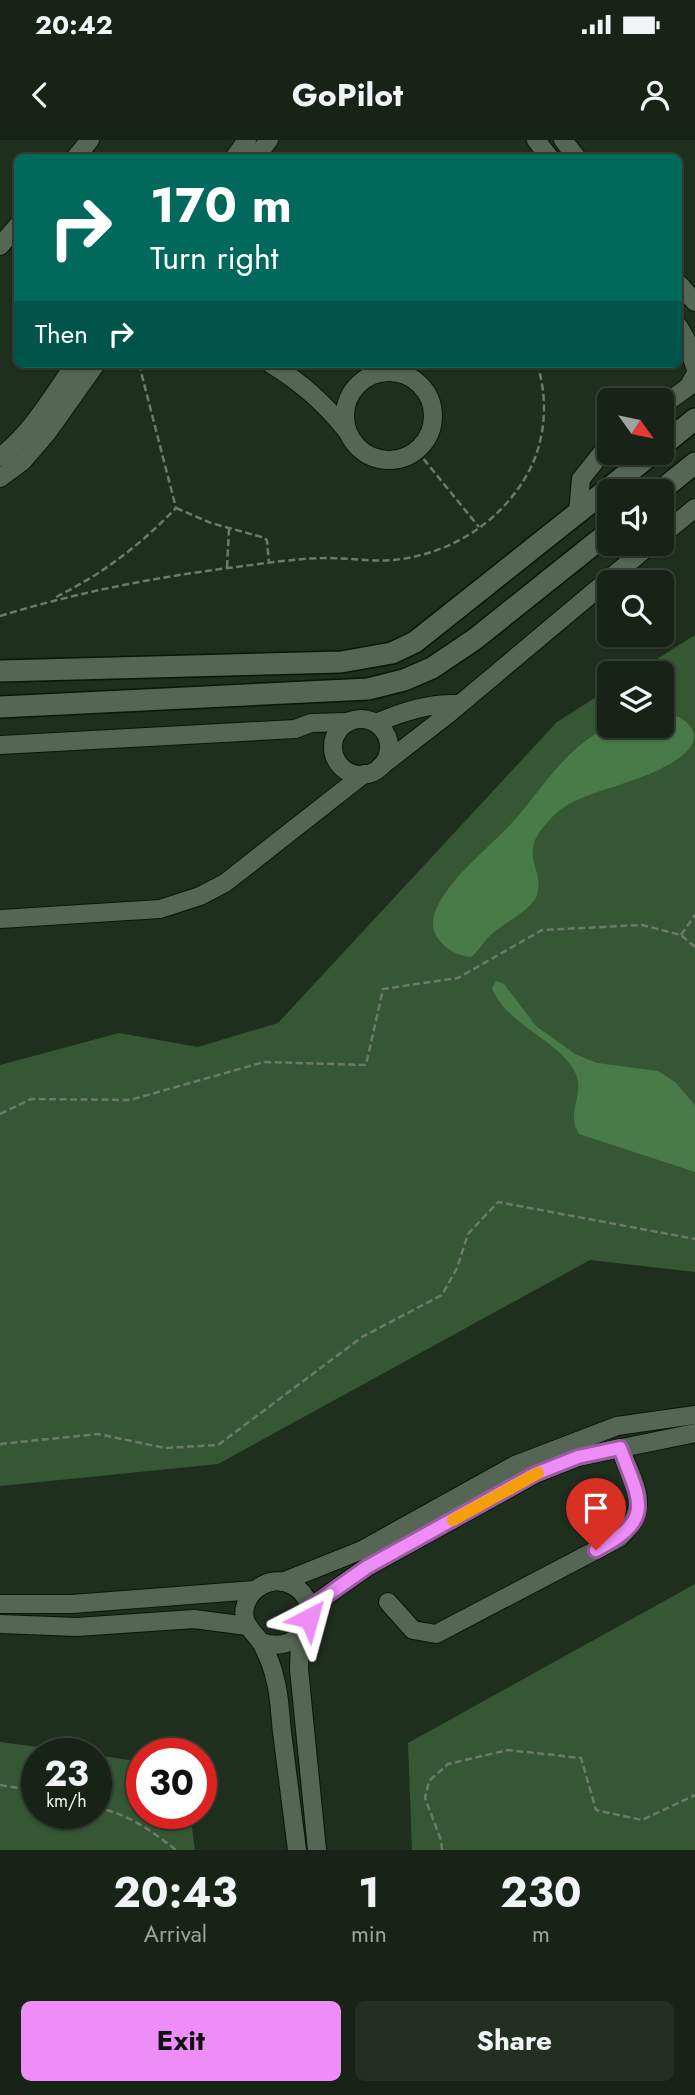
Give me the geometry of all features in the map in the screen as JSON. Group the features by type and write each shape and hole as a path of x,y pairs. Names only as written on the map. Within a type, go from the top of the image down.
{"street":[{"path":"78,154 90,140"},
{"path":"536,140 547,154"},
{"path":"563,140 574,154"},
{"path":"0,246 14,230"},
{"path":"695,320 683,333 695,368"},
{"path":"0,457 12,449 72,368"},
{"path":"0,478 23,461 93,368"},
{"path":"278,368 299,381 316,396 364,453 377,459 405,458 417,451 427,440 432,427 434,413 431,400 413,378 400,373 373,375 361,382 347,404 347,431"},
{"path":"378,368 386,372"},
{"path":"674,397 688,387 695,375"},
{"path":"674,436 695,419"},
{"path":"578,513 582,479 597,460"},
{"path":"674,480 695,463"},
{"path":"0,671 341,662 392,653 415,642 637,466"},
{"path":"674,525 695,508"},
{"path":"0,707 386,686 425,672 475,639 597,542"},
{"path":"0,919 160,908 200,896 225,883 447,715 636,556"},
{"path":"0,745 295,729 311,723 358,719 376,723 441,703 457,704"},
{"path":"347,722 336,733 333,742 336,760 343,769 356,774 372,771 385,761 389,745 387,737 376,723"},
{"path":"295,729 333,742"},
{"path":"331,801 343,769"},
{"path":"282,1582 299,1590 309,1608 306,1628 291,1643 281,1646 261,1642 252,1635 247,1626 245,1607 254,1590 262,1584 282,1582 362,1550 515,1465 617,1426 695,1415"},
{"path":"309,1608 367,1567 535,1474 578,1457 695,1433"},
{"path":"388,1602 413,1630 436,1634 619,1538 633,1525 639,1500 620,1448"},
{"path":"0,1604 72,1604 254,1590"},
{"path":"0,1625 77,1627 194,1619 247,1626"},
{"path":"300,1636 299,1669 317,1850"},
{"path":"261,1642 275,1679 297,1850"}],"path":[{"path":"140,368 177,508"},
{"path":"0,616 98,589 227,568 327,558 392,560 424,555 453,545 504,509 523,485 536,457 543,428 544,397 538,368"},
{"path":"417,451 480,528"},
{"path":"177,508 229,529 265,538 269,564"},
{"path":"51,600 86,583 119,561 177,508"},
{"path":"227,568 229,529"},
{"path":"681,935 695,915"},
{"path":"0,1114 31,1099 130,1100 264,1062 366,1065 383,989 458,978 542,930 642,925 681,935 695,947"},
{"path":"0,1444 98,1434 165,1448 218,1445 362,1337 442,1295 457,1268 468,1234 498,1202 695,1239"},
{"path":"442,1850 441,1840 425,1798 429,1781 448,1764 508,1750 581,1758 596,1810 642,1820 695,1794"},
{"path":"0,1785 21,1788"},
{"path":"112,1814 142,1825 176,1850"}],"shaded area":[{"path":"695,635 695,1272 590,1260 218,1464 0,1486 0,1065 119,1033 198,1047 278,1023 557,722 597,697 597,738 674,738 674,661 654,661"},
{"path":"674,715 690,725 694,735 690,747 665,766 648,775 578,799 558,812 545,825 533,845 539,886 534,900 524,911 490,936 471,957 449,950 439,940 433,926 436,911 444,895 581,744 597,732 597,738 674,738"},
{"path":"496,981 504,984 536,1026 575,1054 597,1063 658,1071 675,1082 695,1105 695,1172 579,1134 574,1118 578,1088 575,1072 558,1051 508,1012 492,988"},
{"path":"695,1584 695,1850 412,1850 408,1743"},
{"path":"0,1742 21,1745 21,1829 112,1829 112,1757 126,1760 126,1829 192,1829 195,1850 0,1850"}],"slow traffic":[{"path":"453,1520 538,1473"}],"route":[{"path":"309,1618 309,1608 367,1567 535,1474 578,1457 620,1448 639,1500 638,1512 633,1525 619,1538 596,1550"}]}
